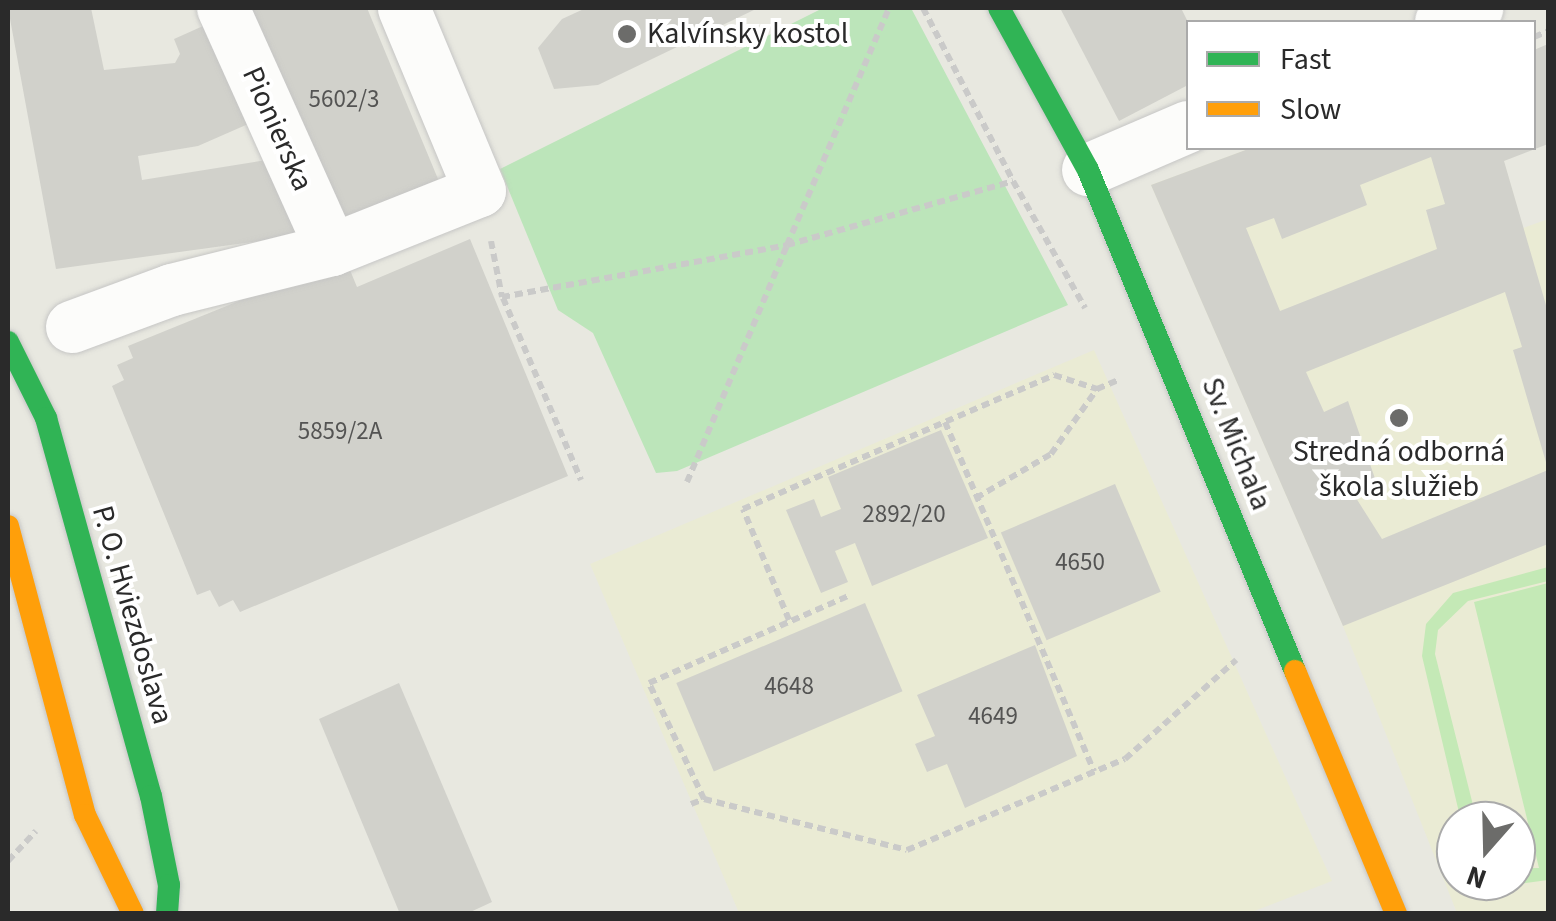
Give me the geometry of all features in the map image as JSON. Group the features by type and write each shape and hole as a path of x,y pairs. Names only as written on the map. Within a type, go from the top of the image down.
{"street":[{"name":"Pionierska","path":"223,8 332,250"},
{"name":"Sv. Michala","path":"999,8 1088,170 1396,914"},
{"path":"1445,20 1477,8"},
{"path":"72,327 172,290 332,250 480,190 413,10"},
{"path":"1088,170 1186,128"},
{"name":"P. O. Hviezdoslava","path":"8,342 46,418 151,796 169,886 167,914"},
{"path":"8,526 85,815 133,914"}],"path":[{"path":"687,482 889,8"},
{"path":"923,8 1094,326"},
{"path":"502,297 788,245 1013,181"},
{"path":"480,190 502,297 581,480"},
{"path":"1112,366 1126,398"},
{"path":"790,620 743,508 1054,375 1097,389"},
{"path":"976,498 1051,454 1097,389 1118,380"},
{"path":"945,422 1094,772"},
{"path":"704,799 649,683 848,596"},
{"path":"691,804 704,799 907,850 1124,759 1241,656 1249,673"},
{"path":"8,861 36,831"}],"shaded area":[{"name":"Stredná odborná škola služieb","path":"1246,150 1501,150 1523,228 1548,219 1548,913 1457,913 1452,901 1536,901 1536,801 1436,801 1436,860 1343,626 1151,185"},
{"path":"1094,350 1332,881 1249,913 739,913 590,564"}],"green space":[{"path":"823,8 911,8 1068,305 677,471 656,473 593,333 558,310 500,169"},
{"path":"1548,567 1548,581 1468,601 1438,630 1435,654 1472,801 1456,801 1422,656 1426,624 1453,593"},
{"path":"1548,583 1548,880 1536,882 1536,801 1523,801 1474,602"}],"building":[{"path":"8,8 91,8 104,70 175,63 180,54 174,39 212,22 255,121 198,146 138,156 142,180 273,159 301,224 295,236 56,269"},
{"path":"245,8 367,8 443,191 339,233"},
{"name":"Kalvínsky kostol","path":"586,8 758,8 598,85 554,89 538,48 562,19"},
{"path":"1060,8 1181,8 1187,20 1186,86 1119,121"},
{"name":"Stredná odborná škola služieb","path":"1548,44 1548,144 1536,149 1536,49"},
{"name":"Stredná odborná škola služieb","path":"1246,150 1532,150 1504,161 1548,312 1548,469 1513,350 1522,347 1505,292 1306,372 1324,412 1348,401 1378,487 1356,498 1382,539 1548,470 1548,544 1343,626 1151,185","holes":["1431,157 1445,204 1426,210 1437,249 1280,311 1246,228 1274,218 1282,239 1367,205 1360,185"]},
{"path":"470,239 568,476 240,612 233,600 219,607 210,590 197,595 112,386 124,380 117,365 133,358 128,346 345,258 357,287"},
{"path":"941,430 988,538 872,586 855,543 835,551 848,582 821,593 786,510 814,499 821,517 841,509 828,477"},
{"path":"1115,484 1161,592 1047,640 1001,532"},
{"path":"865,603 903,691 714,771 676,683"},
{"path":"1035,645 1077,756 965,808 947,764 927,772 915,744 935,736 917,695"},
{"path":"399,683 492,902 466,914 400,914 319,719"}],"traffic: fast":[{"path":"999,8 1088,170 1295,671"},
{"path":"8,342 46,418 151,796 169,885 167,914"}],"traffic: slow":[{"path":"8,526 85,815 133,914"},
{"path":"1295,671 1396,914"}],"place":[{"name":"Kalvínsky kostol","path":"627,34"},
{"name":"Stredná odborná škola služieb","path":"1399,418"}]}
